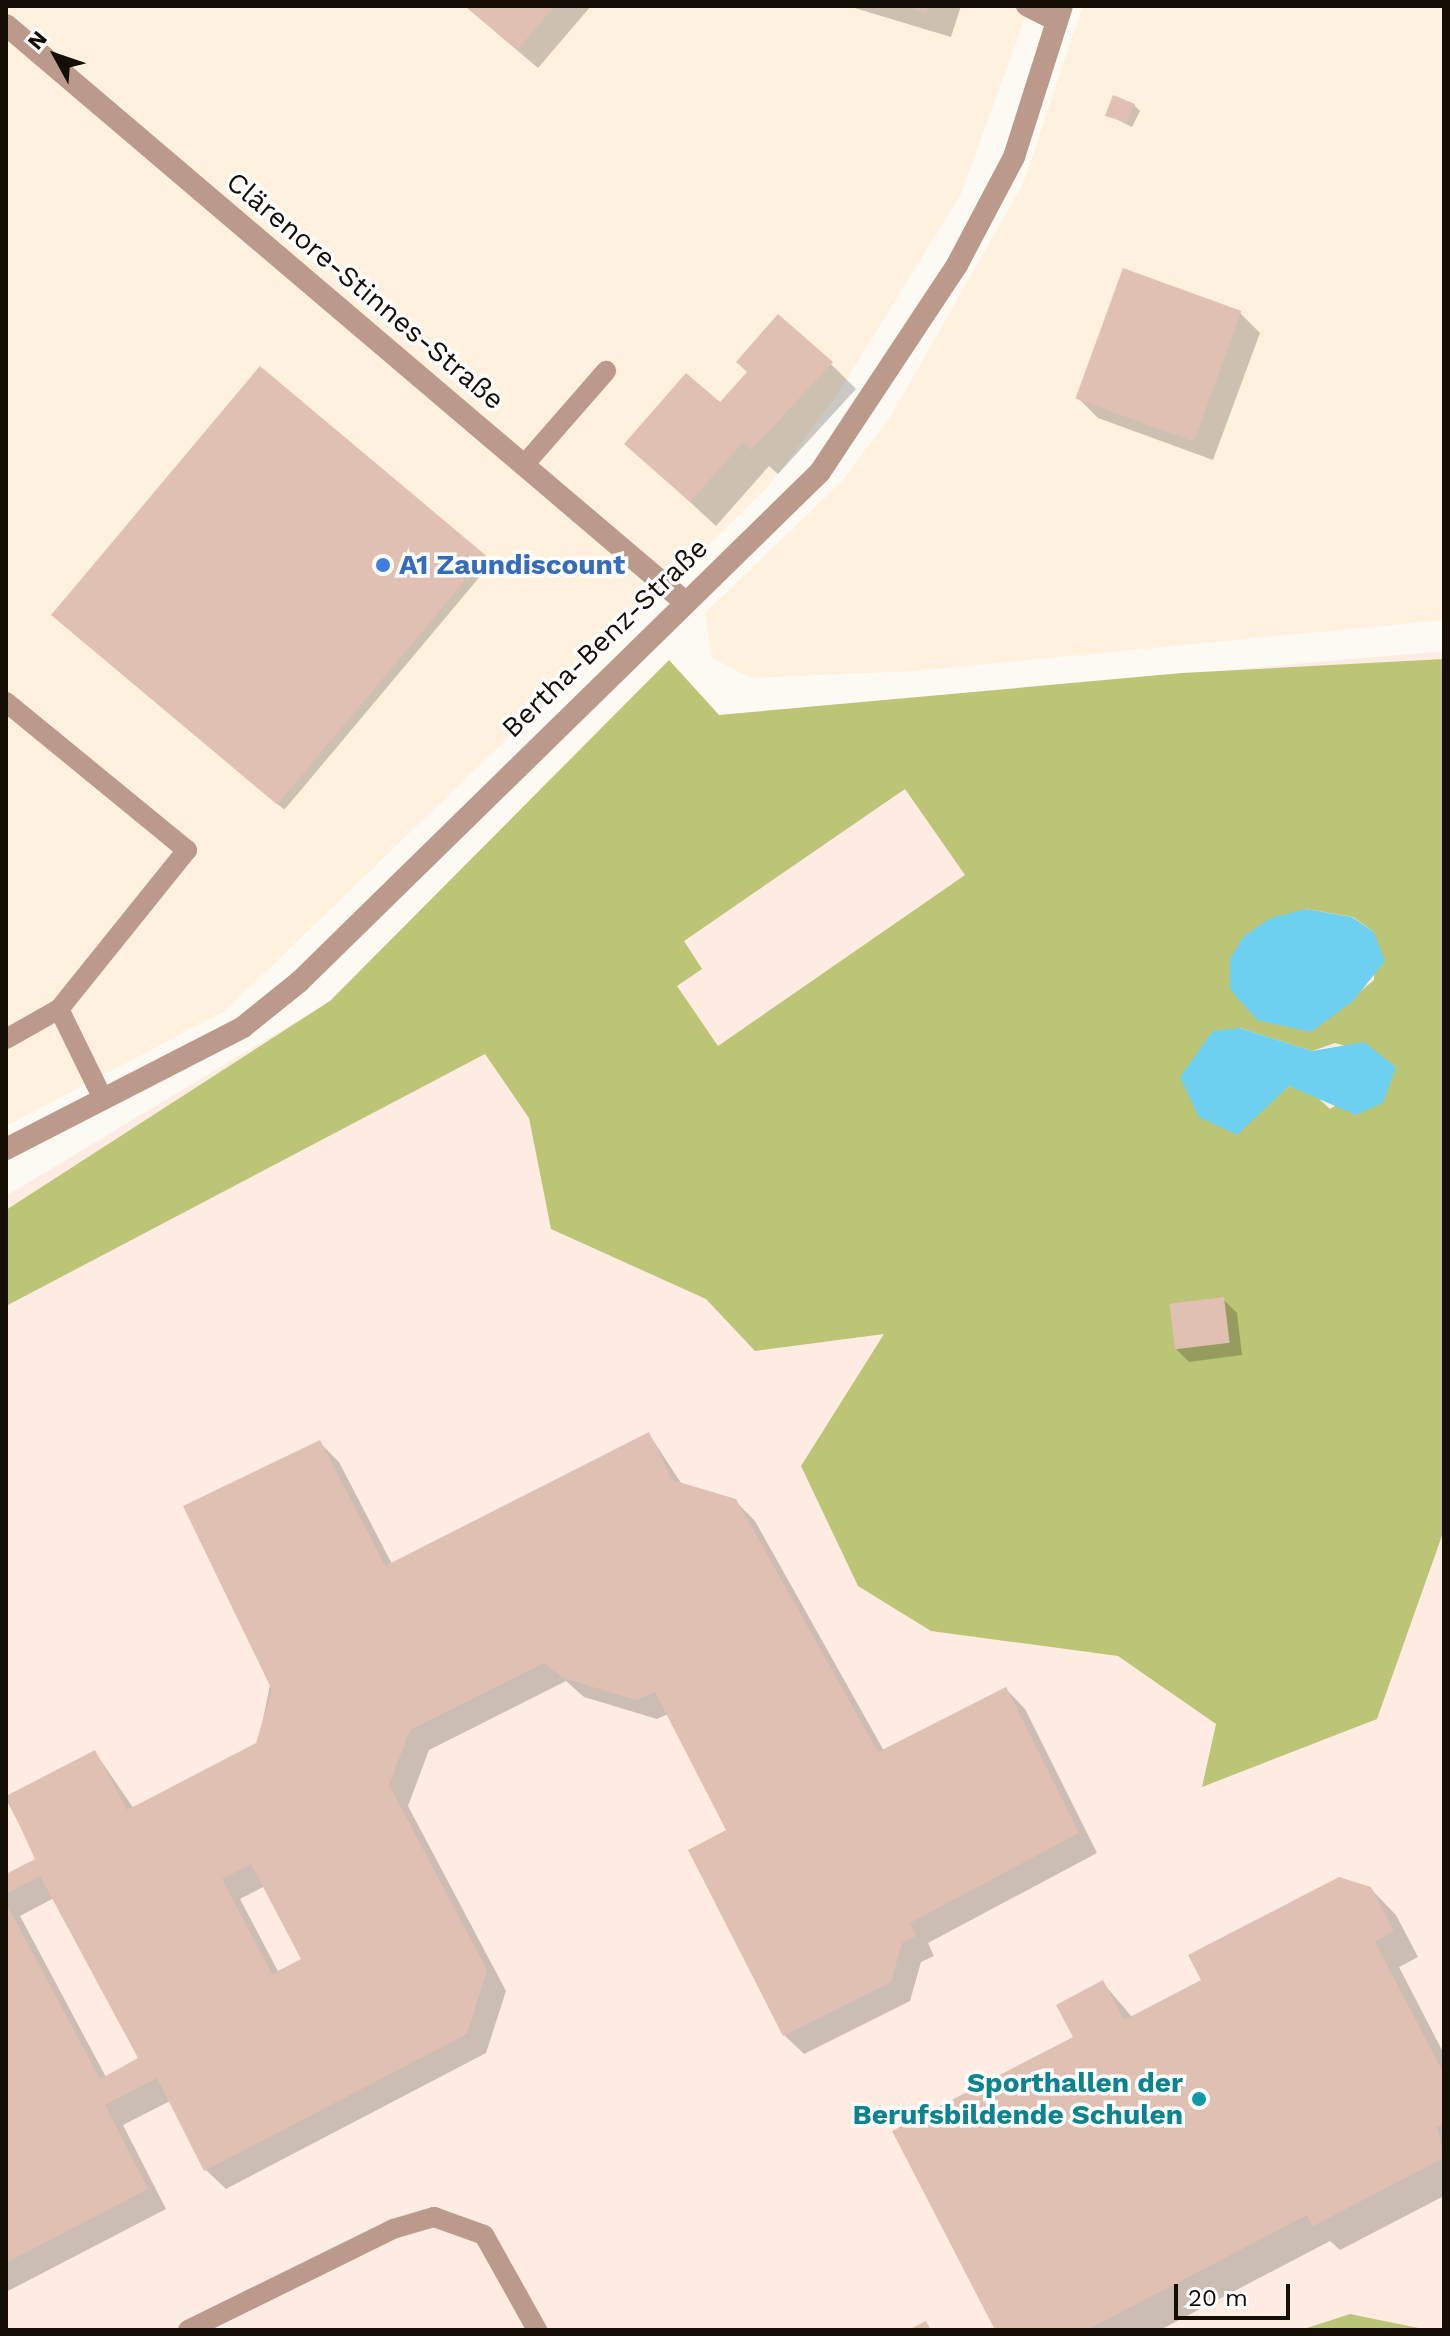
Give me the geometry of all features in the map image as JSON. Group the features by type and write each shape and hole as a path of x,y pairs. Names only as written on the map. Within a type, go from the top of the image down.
{"street":[{"name":"Bertha-Benz-Straße","path":"6,1149 243,1027 299,982 820,472 957,265 1014,157 1059,14"},
{"name":"Clärenore-Stinnes-Straße","path":"6,25 685,602"}],"lane":[{"path":"1026,6 1059,14"},
{"path":"524,465 606,371"},
{"path":"6,702 187,850 59,1009 6,1039"},
{"path":"59,1009 103,1099"},
{"path":"188,2330 393,2229 434,2217 484,2235 537,2330"}],"shaded area":[{"path":"6,6 1029,6 961,194 835,398 768,487 225,1011 6,1126"},
{"path":"1083,6 1444,6 1444,620 915,671 751,678 712,658 705,613 842,481 892,414 1023,184"},
{"path":"1444,651 1444,2330 6,2330 6,1196 330,1001 669,660 719,715"}],"green space":[{"path":"1444,659 1444,1530 1377,1719 1202,1787 1216,1724 1118,1656 931,1631 858,1586 801,1466 884,1334 755,1351 706,1299 551,1229 529,1118 485,1054 6,1306 6,1210 330,1001 669,660 719,715 1182,673","holes":["905,789 965,875 718,1046 677,986 702,969 684,941","1306,909 1353,917 1374,932 1374,980 1311,1032","1240,1028 1312,1051 1335,1043 1379,1055 1396,1067 1330,1109 1313,1093 1289,1086 1236,1135"]},
{"path":"1350,2314 1428,2330 1301,2330"}],"water":[{"path":"1306,909 1352,917 1374,932 1385,961 1353,1001 1311,1032 1257,1020 1230,989 1230,959 1244,936 1271,918"},
{"path":"1240,1028 1312,1051 1364,1042 1396,1067 1383,1103 1356,1115 1289,1086 1237,1135 1199,1117 1180,1077 1213,1031"}],"building":[{"path":"465,6 555,6 517,50"},
{"path":"905,6 928,6 926,13"},
{"path":"1113,95 1135,104 1126,122 1105,116"},
{"path":"1123,268 1241,311 1194,442 1075,399"},
{"path":"778,314 833,362 751,450 743,442 690,502 624,444 686,373 720,402 747,372 736,362"},
{"path":"260,366 486,556 277,805 51,615"},
{"path":"1224,1297 1230,1343 1175,1349 1169,1304"},
{"path":"649,1432 672,1480 736,1499 878,1752 1006,1687 1079,1833 910,1923 916,1936 902,1943 891,1982 783,2036 688,1850 726,1830 655,1692 636,1700 563,1678 544,1663 410,1730 389,1785 487,1970 467,2034 204,2171 157,2078 105,2105 148,2189 6,2263 6,1903 100,2079 138,2058 40,1876 6,1894 6,1874 35,1859 6,1796 95,1750 127,1810 256,1743 272,1690 183,1506 320,1440 385,1566","holes":["251,1864 301,1959 272,1974 222,1879"]},
{"name":"Sporthallen der Berufsbildende Schulen","path":"1339,1877 1371,1887 1394,1931 1375,1942 1444,2074 1444,2124 1437,2127 1444,2158 1313,2226 1307,2215 1087,2330 995,2330 892,2131 1073,2037 1056,2005 1103,1980 1124,2020 1201,1980 1188,1955"},
{"path":"926,2321 931,2330 908,2330"}],"place":[{"name":"A1 Zaundiscount","path":"383,565"},
{"name":"Sporthallen der Berufsbildende Schulen","path":"1199,2099"}]}
